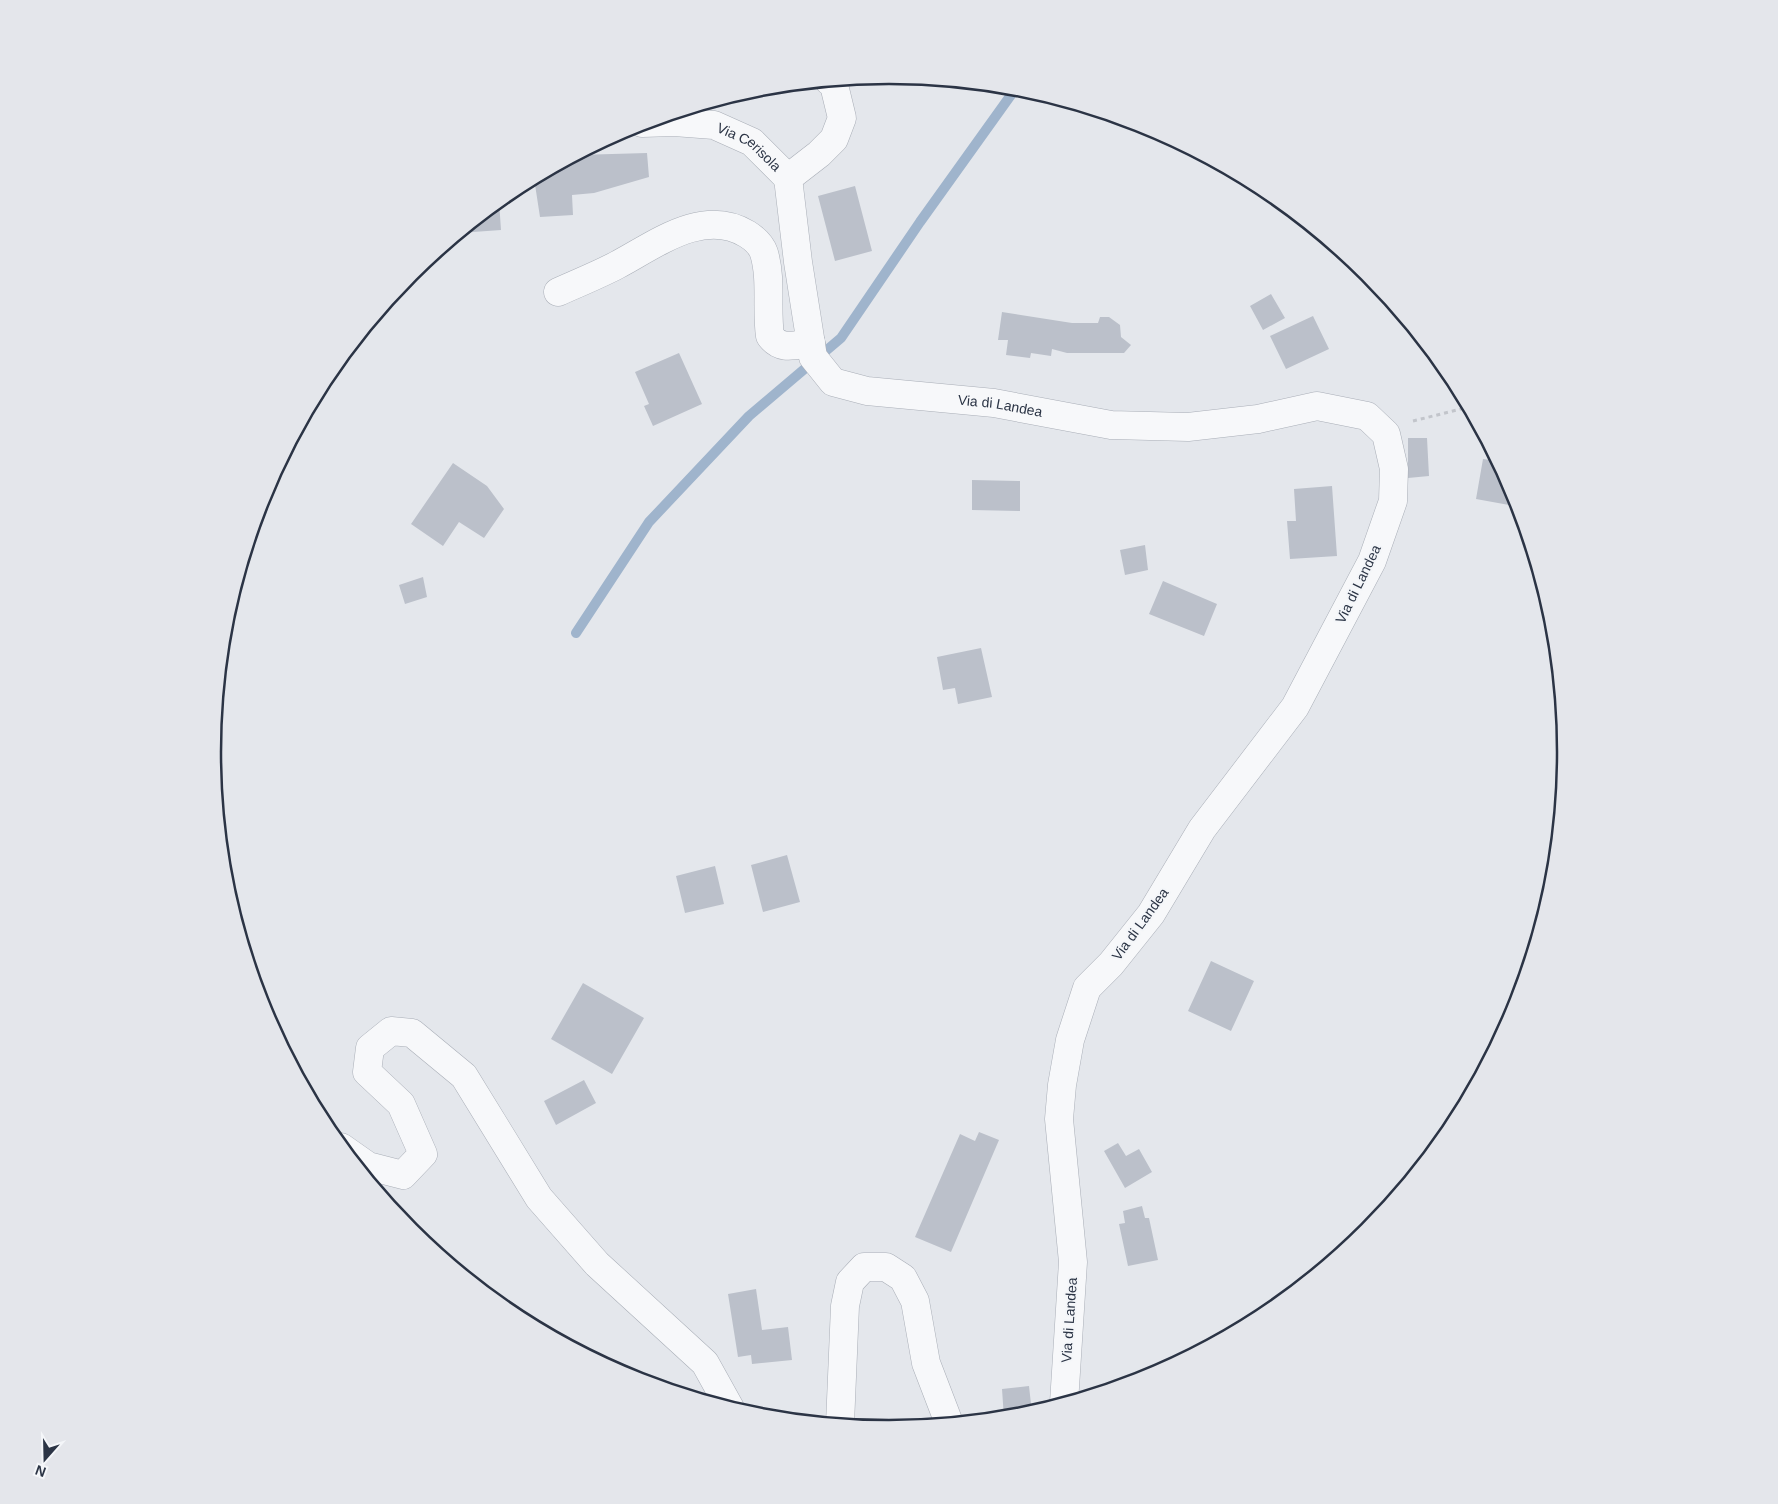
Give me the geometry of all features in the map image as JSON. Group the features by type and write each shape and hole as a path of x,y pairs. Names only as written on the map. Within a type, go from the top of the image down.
{"street":[{"name":"Via Cerisola","path":"666,122 714,125 752,142 788,178 819,154 834,139 842,118 834,86"},
{"name":"Via di Landea","path":"788,178 798,262 813,357 832,382 867,391 994,403 1111,425 1188,427 1258,420 1317,406 1367,416 1386,434 1394,469 1393,501 1372,561 1295,707 1202,829 1151,914 1111,964 1087,988 1070,1040 1062,1085 1059,1119 1073,1262 1064,1396"},
{"path":"558,292 688,228 710,225 726,226 743,232 758,241 764,253 769,284 770,336 776,343 785,346 811,343"},
{"path":"360,1161 368,1166 403,1175 423,1154 401,1104 368,1072 370,1048 391,1031 412,1033 464,1076 540,1198 597,1264 704,1363 725,1399"},
{"path":"840,1419 845,1306 850,1282 864,1267 886,1267 903,1278 915,1301 926,1363 947,1418"}],"path":[{"path":"1380,429 1462,409"}],"building":[{"path":"647,153 649,177 594,193 572,195 573,215 540,217 535,185 590,155"},
{"path":"855,186 872,251 835,261 818,196"},
{"path":"500,209 501,230 470,232"},
{"path":"1271,294 1285,318 1263,330 1250,306"},
{"path":"1002,312 1072,323 1098,323 1100,317 1109,317 1120,325 1121,337 1131,345 1124,353 1067,353 1052,349 1051,356 1031,353 1030,358 1006,355 1008,340 998,340"},
{"path":"1313,316 1329,349 1286,369 1270,336"},
{"path":"679,353 702,404 653,426 644,406 649,404 635,372"},
{"path":"1408,438 1427,438 1429,476 1408,478"},
{"path":"1483,459 1490,460 1509,505 1476,499"},
{"path":"453,463 487,486 504,509 484,538 459,522 443,546 411,524"},
{"path":"972,480 1020,481 1020,511 972,510"},
{"path":"1332,486 1337,556 1290,559 1287,521 1296,521 1294,489"},
{"path":"1145,545 1148,570 1125,575 1120,550"},
{"path":"423,577 427,597 405,604 399,585"},
{"path":"1163,581 1217,604 1204,636 1149,614"},
{"path":"981,648 992,697 958,704 955,688 943,690 937,657"},
{"path":"787,855 800,902 763,912 751,865"},
{"path":"715,866 724,904 685,913 676,876"},
{"path":"1211,961 1254,981 1231,1031 1188,1011"},
{"path":"583,983 644,1018 612,1074 551,1039"},
{"path":"584,1080 596,1103 556,1125 544,1101"},
{"path":"979,1132 999,1140 951,1252 915,1237 960,1134 975,1141"},
{"path":"1118,1143 1126,1156 1139,1149 1152,1172 1125,1188 1104,1151"},
{"path":"1142,1206 1145,1218 1149,1218 1158,1260 1128,1266 1119,1224 1125,1223 1123,1211"},
{"path":"756,1289 762,1330 788,1327 792,1360 752,1364 751,1355 738,1357 728,1294"},
{"path":"1029,1386 1031,1404 1003,1410 1002,1389"}],"waterway":[{"path":"576,633 649,522 749,416 841,338 920,222 1011,95"}]}
